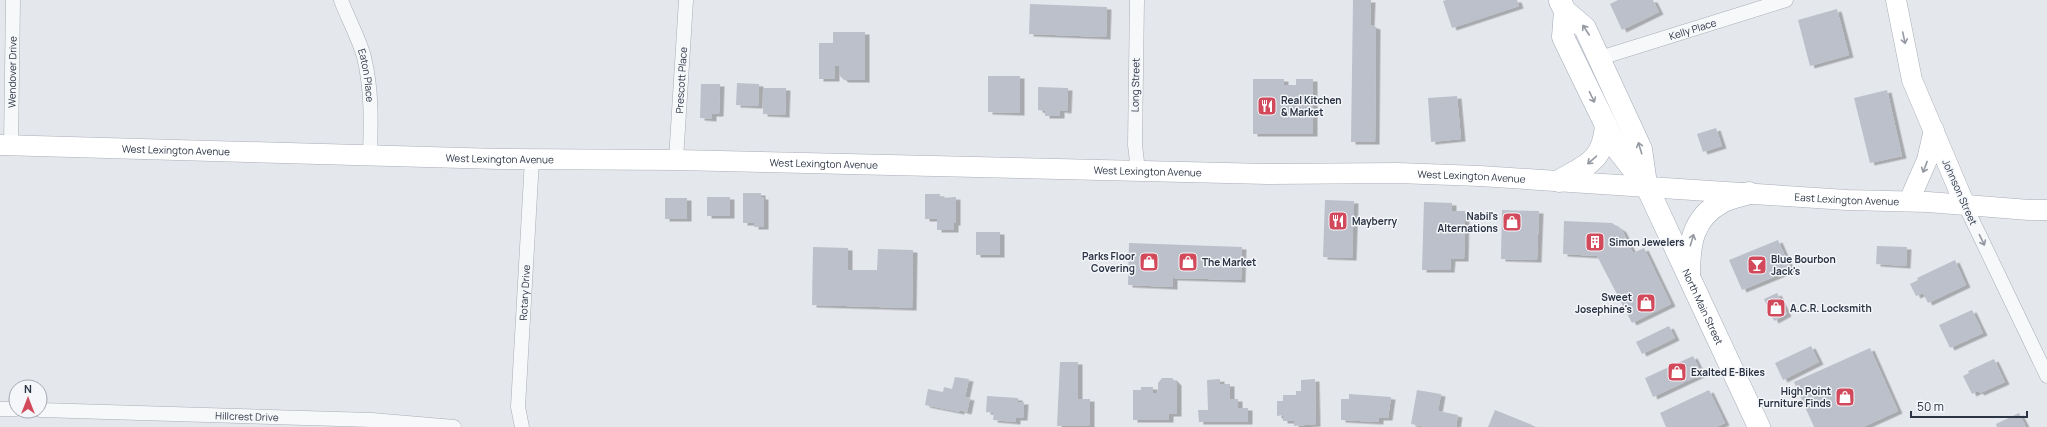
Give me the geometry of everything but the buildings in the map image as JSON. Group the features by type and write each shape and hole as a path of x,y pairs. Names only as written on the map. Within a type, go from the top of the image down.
{"main road":[{"name":"North Main Street","path":"1562,5 1585,28 1600,58 1641,149 1647,186"},
{"name":"North Main Street","path":"1562,5 1563,37 1618,150 1647,186 1759,427"},
{"path":"1559,181 1585,166 1599,153 1605,143 1606,126"},
{"path":"1689,278 1689,250 1696,228 1704,216 1722,202 1749,194"}],"street":[{"name":"Wendover Drive","path":"5,145 13,0"},
{"name":"Eaton Place","path":"341,0 364,56 369,85 372,121 370,155"},
{"name":"Prescott Place","path":"676,160 686,0"},
{"name":"Long Street","path":"1137,0 1134,145 1138,170"},
{"name":"Kelly Place","path":"1600,58 1786,0"},
{"name":"Johnson Street","path":"1896,0 1912,80 1965,205 2047,376"},
{"path":"1909,201 1927,160 1934,130"},
{"name":"West Lexington Avenue","path":"5,145 532,159 676,160 1268,174 1397,173 1647,186"},
{"name":"Rotary Drive","path":"522,427 518,407 532,159"},
{"name":"East Lexington Avenue","path":"1647,186 1847,200 1909,201 2047,210"},
{"name":"Hillcrest Drive","path":"48,410 372,420 454,427"}],"place":[{"name":"Real Kitchen & Market","path":"1267,106"},
{"name":"Mayberry","path":"1338,221"},
{"name":"Nabil's Alternations","path":"1512,222"},
{"name":"Simon Jewelers","path":"1595,242"},
{"name":"Parks Floor Covering","path":"1149,262"},
{"name":"The Market","path":"1188,262"},
{"name":"Blue Bourbon Jack's","path":"1757,265"},
{"name":"Sweet Josephine's","path":"1646,303"},
{"name":"A.C.R. Locksmith","path":"1776,308"},
{"name":"Exalted E-Bikes","path":"1677,372"},
{"name":"High Point Furniture Finds","path":"1845,397"}]}
